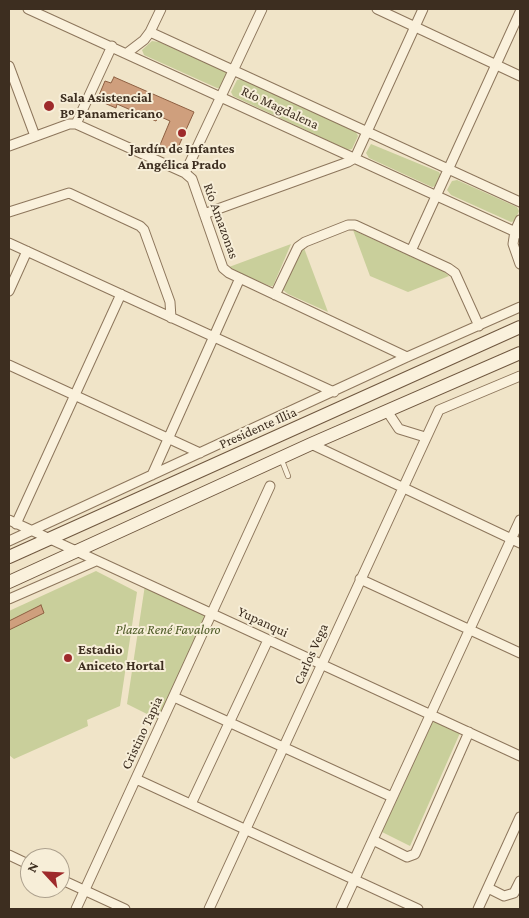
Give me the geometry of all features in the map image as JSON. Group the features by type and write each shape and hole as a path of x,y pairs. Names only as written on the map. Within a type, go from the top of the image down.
{"main road":[{"name":"Presidente Illia","path":"9,557 520,327"},
{"path":"9,582 311,444 520,353"}],"street":[{"name":"Río Magdalena","path":"28,9 518,232"},
{"path":"127,53 144,40 161,9"},
{"path":"186,173 262,9"},
{"path":"377,9 520,76"},
{"path":"204,214 355,158 423,9"},
{"path":"411,251 520,12"},
{"name":"Río Magdalena","path":"150,32 520,202"},
{"path":"9,146 69,124 76,124 112,46"},
{"path":"9,66 35,136"},
{"name":"Río Amazonas","path":"76,124 186,173 192,179 223,268 228,273 407,357"},
{"path":"9,212 69,193 140,226 144,230 170,302 171,318"},
{"path":"520,220 513,244 520,264"},
{"path":"275,295 298,246 348,225 355,225 455,273 478,326"},
{"path":"9,243 334,392"},
{"path":"9,291 27,251"},
{"path":"152,475 240,278"},
{"path":"12,522 75,395 121,294"},
{"path":"9,541 407,357 520,307"},
{"path":"9,365 200,453"},
{"name":"Carlos Vega","path":"209,909 439,410 520,376"},
{"path":"387,411 399,429 425,437"},
{"path":"311,444 520,543"},
{"name":"Cristino Tapia","path":"76,909 270,486"},
{"path":"341,909 520,520"},
{"name":"Yupanqui","path":"12,522 520,756"},
{"path":"9,599 96,561"},
{"path":"360,579 520,653"},
{"path":"190,804 268,640"},
{"path":"174,697 392,797"},
{"path":"373,840 407,856 416,854 469,732"},
{"path":"136,779 418,909"},
{"path":"478,909 520,817"},
{"path":"488,888 504,896 514,894 520,880"},
{"path":"70,883 125,909"}],"lane":[{"path":"280,458 288,476"}],"green space":[{"path":"152,41 159,42 226,72 227,75 221,88 217,88 144,55 142,50"},
{"path":"241,79 356,132 358,136 352,149 348,150 233,96 231,92 237,80"},
{"path":"371,144 439,172 441,176 436,186 432,187 369,158 366,153"},
{"path":"457,180 517,207 519,211 515,221 511,222 451,195 447,190 452,181"},
{"path":"353,230 443,271 449,276 408,292 370,276"},
{"path":"291,244 273,286 234,271 229,267"},
{"path":"304,248 328,312 283,290 299,251"},
{"name":"Estadio Aniceto Hortal","path":"96,571 137,592 120,706 87,720 88,726 14,759 9,755 9,611"},
{"name":"Plaza René Favaloro","path":"145,585 208,615 159,720 127,704"},
{"path":"433,721 460,733 410,846 382,832"}],"building":[{"path":"114,77 194,112 176,152 160,145 170,121 159,116 156,121 117,104 116,108 97,100 105,81 111,83"},
{"path":"41,605 44,613 9,630 9,621"}],"place":[{"name":"Sala Asistencial Bº Panamericano","path":"49,106"},
{"name":"Jardín de Infantes Angélica Prado","path":"182,133"},
{"name":"Estadio Aniceto Hortal","path":"68,658"}]}
